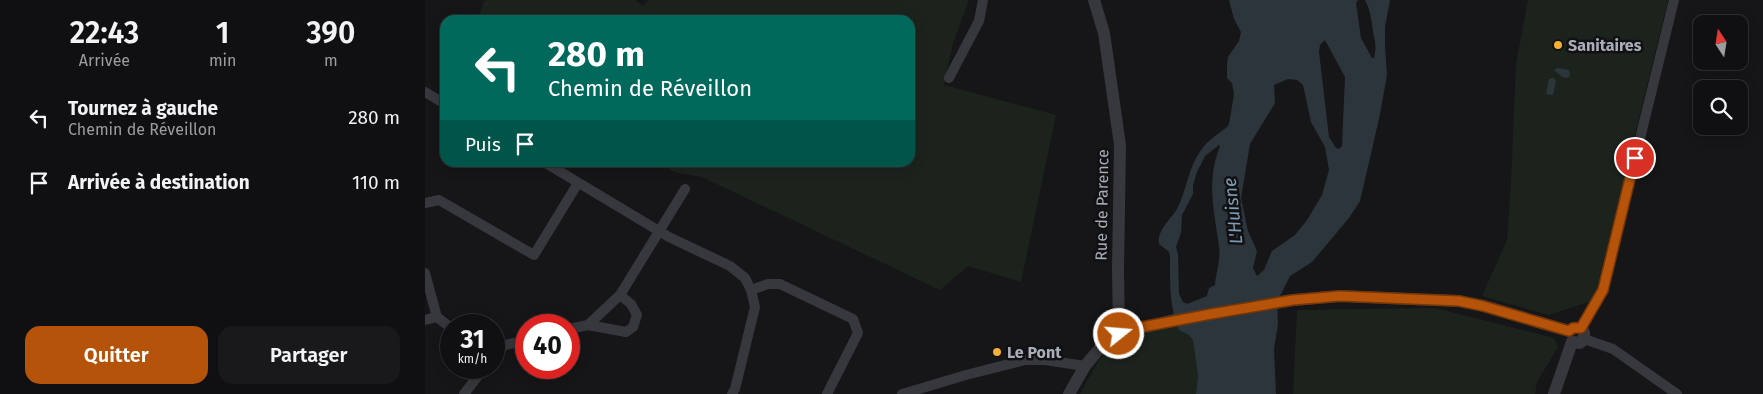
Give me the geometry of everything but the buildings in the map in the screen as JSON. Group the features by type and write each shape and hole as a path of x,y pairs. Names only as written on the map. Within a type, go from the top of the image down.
{"street":[{"path":"949,78 979,21 983,0"},
{"name":"Rue de Parence","path":"1094,0 1104,33 1120,146 1119,334"},
{"path":"1554,394 1577,335 1603,290 1674,0"},
{"path":"427,96 440,102"},
{"path":"552,167 659,231 731,266 745,278 751,290 755,307 735,389 732,394"},
{"path":"425,203 439,200 534,255 578,183"},
{"path":"588,324 620,295 685,189"},
{"path":"425,273 437,317 440,319"},
{"path":"751,290 768,284 780,284 853,319 858,333 827,394"},
{"path":"580,326 588,324 626,332 633,327 637,315 631,304 620,295"},
{"path":"1069,394 1085,366 1101,348 1119,334 1183,318 1293,300 1340,296 1459,301 1483,306 1577,335 1613,349 1677,394"},
{"path":"425,320 437,317"},
{"path":"902,394 965,375 1025,360 1045,360 1085,366"},
{"path":"468,393 477,379"}],"shaded area":[{"path":"635,0 643,6 648,0 969,0 953,43 944,85 1056,115 1021,282 968,266 940,290 702,177 674,172 666,167 915,167 915,15 480,15 484,1"},
{"path":"1528,0 1668,0 1594,300 1549,315 1482,296 1507,240 1516,64"},
{"path":"1435,308 1554,338 1558,347 1537,382 1535,394 1293,394 1297,310"},
{"path":"1176,324 1179,330 1190,335 1193,340 1198,376 1196,394 1080,394 1099,360 1106,354 1140,336"}],"water":[{"name":"L'Huisne","path":"1229,0 1358,0 1356,3 1361,38 1372,58 1374,58 1375,42 1369,8 1365,0 1390,0 1385,27 1387,75 1360,201 1349,218 1312,262 1290,276 1277,302 1278,324 1274,349 1276,394 1196,394 1198,376 1193,340 1189,335 1179,330 1173,312 1170,256 1169,252 1159,244 1160,234 1178,207 1190,171 1201,150 1229,124 1234,94 1232,83 1227,78 1228,57 1239,41 1241,32 1234,19","holes":["1325,40 1345,77 1342,146 1339,149 1336,148 1329,137 1319,52 1320,45","1288,79 1297,80 1303,85 1311,122 1325,147 1329,170 1322,195 1307,220 1295,235 1272,251 1264,270 1257,276 1253,268 1257,251 1248,231 1241,198 1250,144 1275,103 1274,85","1220,146 1212,184 1219,261 1215,285 1209,288 1207,296 1187,304 1183,302 1179,294 1178,254 1176,247 1181,233 1182,215 1193,194 1193,185 1197,172 1205,156"]},
{"path":"1558,68 1569,70 1570,75 1568,78 1562,77 1554,70"},
{"path":"1554,78 1556,81 1553,95 1546,94 1549,79"}],"place":[{"name":"Sanitaires","path":"1558,45"},
{"name":"Le Pont","path":"997,352"}],"route":[{"path":"1119,334 1174,320 1293,300 1340,296 1459,301 1569,331 1573,328 1581,328 1603,290 1635,158"}]}
